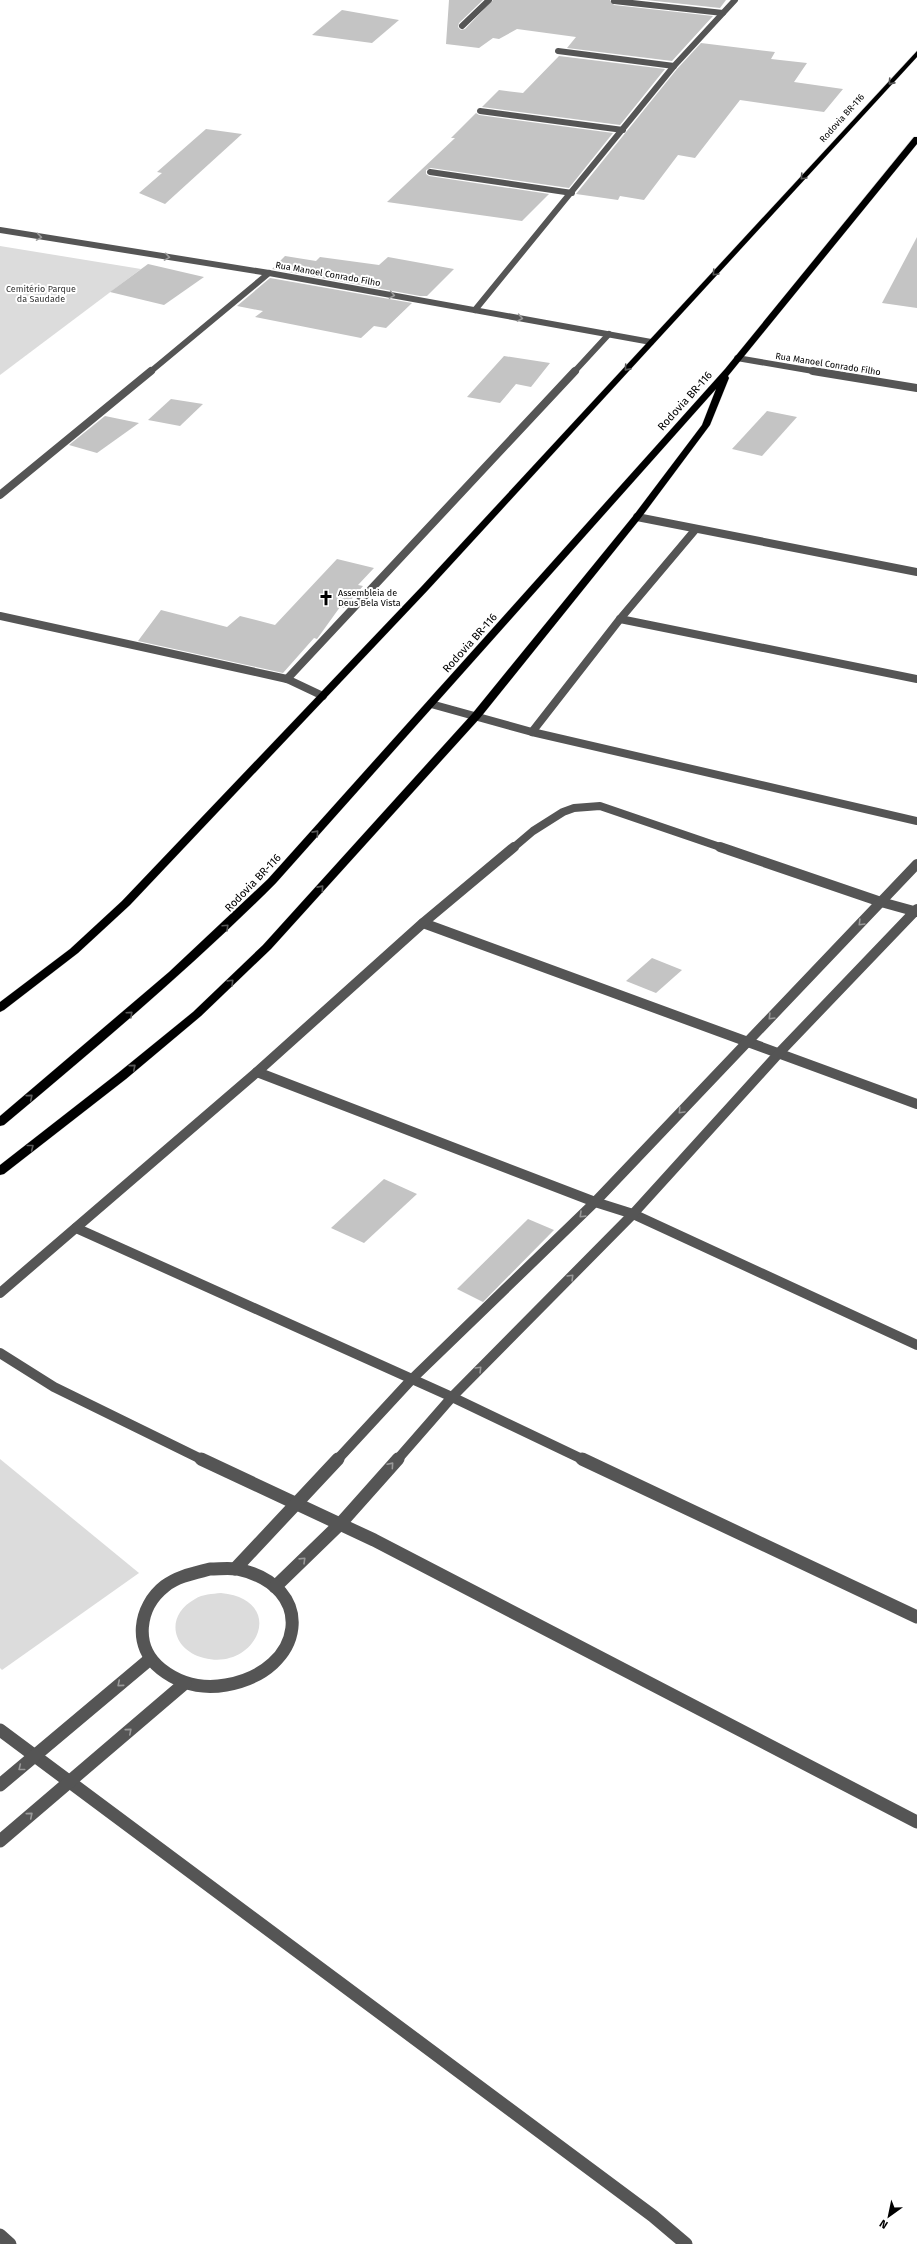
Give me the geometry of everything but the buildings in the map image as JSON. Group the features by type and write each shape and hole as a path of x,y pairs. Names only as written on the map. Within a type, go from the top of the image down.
{"highway":[{"name":"Rodovia BR-116","path":"0,1008 74,951 126,903 435,577 917,53"},
{"name":"Rodovia BR-116","path":"0,1122 117,1025 237,917 272,881 728,371 737,358 917,140"},
{"path":"0,1171 122,1076 197,1014 251,963 476,716 637,517 706,425 728,371"}],"street":[{"path":"462,26 489,0"},
{"path":"475,310 572,193 674,66 735,0"},
{"path":"614,1 723,13"},
{"path":"558,51 674,66"},
{"path":"480,111 623,130"},
{"path":"430,172 572,193"},
{"name":"Rua Manoel Conrado Filho","path":"0,230 269,273 651,342"},
{"path":"0,496 269,273"},
{"path":"287,679 609,334"},
{"name":"Rua Manoel Conrado Filho","path":"737,358 917,388"},
{"path":"637,517 695,530 917,572"},
{"path":"532,732 620,619 695,530"},
{"path":"0,616 287,679 323,696"},
{"path":"620,619 917,679"},
{"path":"431,704 532,732 917,821"},
{"path":"0,1293 258,1072 423,923 533,831 563,812 586,806 600,806 881,902 916,910"},
{"path":"235,1569 411,1380 595,1202 917,864"},
{"path":"275,1587 340,1523 452,1397 633,1214 780,1052 916,910"},
{"path":"423,923 746,1042 780,1052 917,1104"},
{"path":"258,1072 595,1202 633,1214 917,1345"},
{"path":"76,1228 411,1380 452,1397 917,1617"},
{"path":"0,1353 54,1387 296,1504 340,1523 917,1822"},
{"path":"210,1569 235,1569 257,1576 275,1587 287,1601 292,1618 292,1635 284,1652 271,1667 252,1678 231,1685 208,1686 185,1683 166,1674 150,1659 142,1641 142,1621 150,1602 165,1586 186,1575 210,1569"},
{"path":"0,1785 150,1659"},
{"path":"0,1840 185,1683"},
{"path":"0,1730 34,1757 71,1781 653,2216 686,2244"},
{"path":"0,2235 10,2244"}],"green space":[{"name":"Cemitério Parque da Saudade","path":"0,246 141,269 0,375"},
{"path":"0,1459 139,1573 2,1670 0,1668"},
{"path":"221,1593 242,1598 254,1608 259,1620 258,1633 250,1645 238,1655 222,1660 204,1658 193,1654 185,1648 179,1640 176,1632 176,1623 179,1614 185,1606 198,1597"}],"place":[{"name":"Assembleia de Deus Bela Vista","path":"326,598"}]}
